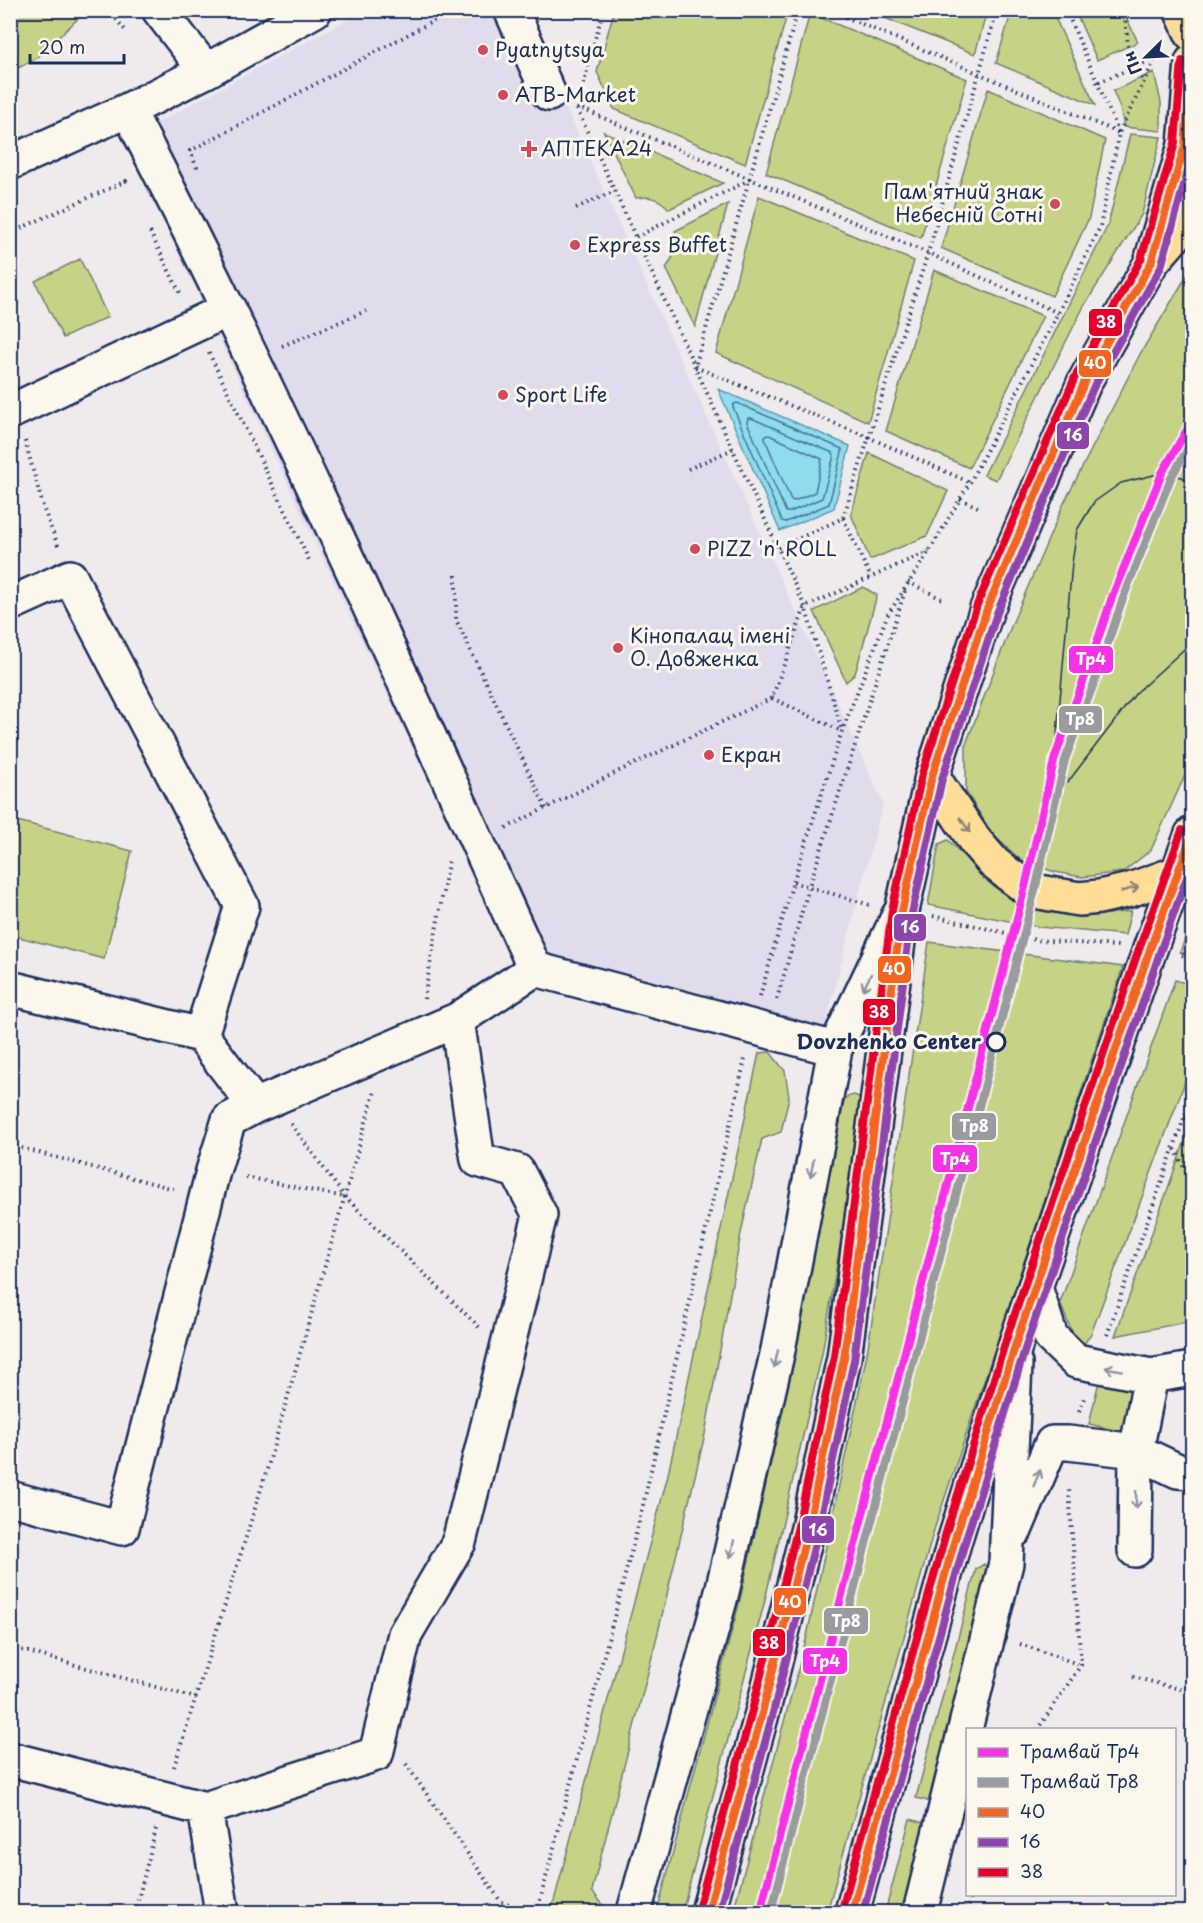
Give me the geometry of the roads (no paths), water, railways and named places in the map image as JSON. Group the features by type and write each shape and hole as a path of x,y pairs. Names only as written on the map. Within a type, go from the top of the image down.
{"main road":[{"path":"1181,10 1192,34"},
{"path":"1151,263 1185,145 1192,62"},
{"path":"708,1912 764,1706 805,1539 844,1358 914,913 932,777 987,609 1085,381 1151,263 1192,216"},
{"path":"932,777 975,841 994,863 1025,887 1079,899 1130,890 1177,873"},
{"path":"852,1912 955,1539 1016,1343 1192,834"}],"street":[{"path":"159,10 206,70"},
{"path":"10,163 128,110 315,10"},
{"path":"511,10 563,101"},
{"path":"128,110 230,309 374,614 535,969 757,1041 835,1048"},
{"path":"12,406 230,309"},
{"path":"10,604 70,577 242,906 201,1035"},
{"path":"634,1912 721,1596 778,1350 835,1048 914,913"},
{"path":"10,1498 122,1528 213,1171 229,1120 264,1102 457,1020 535,969"},
{"path":"10,988 201,1035 264,1102"},
{"path":"10,1760 205,1809 376,1754 405,1634 459,1542 540,1215 517,1171 478,1160 457,1020"},
{"path":"1035,1287 1051,1337 1076,1361 1151,1376 1192,1369"},
{"path":"920,1912 1006,1563 1016,1343"},
{"path":"1135,1550 1137,1451 1151,1376"},
{"path":"1006,1551 1052,1443 1137,1451 1178,1471 1192,1472"},
{"path":"205,1809 222,1912"}],"water":[{"path":"718,389 850,446 834,508 780,531"}],"tram line":[{"name":"Тр4","path":"760,1912 1025,887 1055,757 1112,597 1162,473 1192,421"},
{"name":"Тр8","path":"771,1912 1035,890 1065,760 1122,601 1171,478 1192,441"},
{"path":"1055,757 1077,530 1094,502 1121,483 1162,473 1182,477 1192,483"},
{"path":"1068,782 1136,693 1192,642"}],"place":[{"name":"Pyatnytsya","path":"483,50"},
{"name":"ATB-Market","path":"503,95"},
{"name":"АПТЕКА24","path":"529,149"},
{"name":"Пам'ятний знак Небесній Сотні","path":"1055,204"},
{"name":"Express Buffet","path":"575,245"},
{"name":"Sport Life","path":"503,395"},
{"name":"PIZZ 'n' ROLL","path":"695,549"},
{"name":"Кінопалац імені О. Довженка","path":"618,648"},
{"name":"Екран","path":"709,755"},
{"name":"Dovzhenko Center","path":"996,1042"}]}
